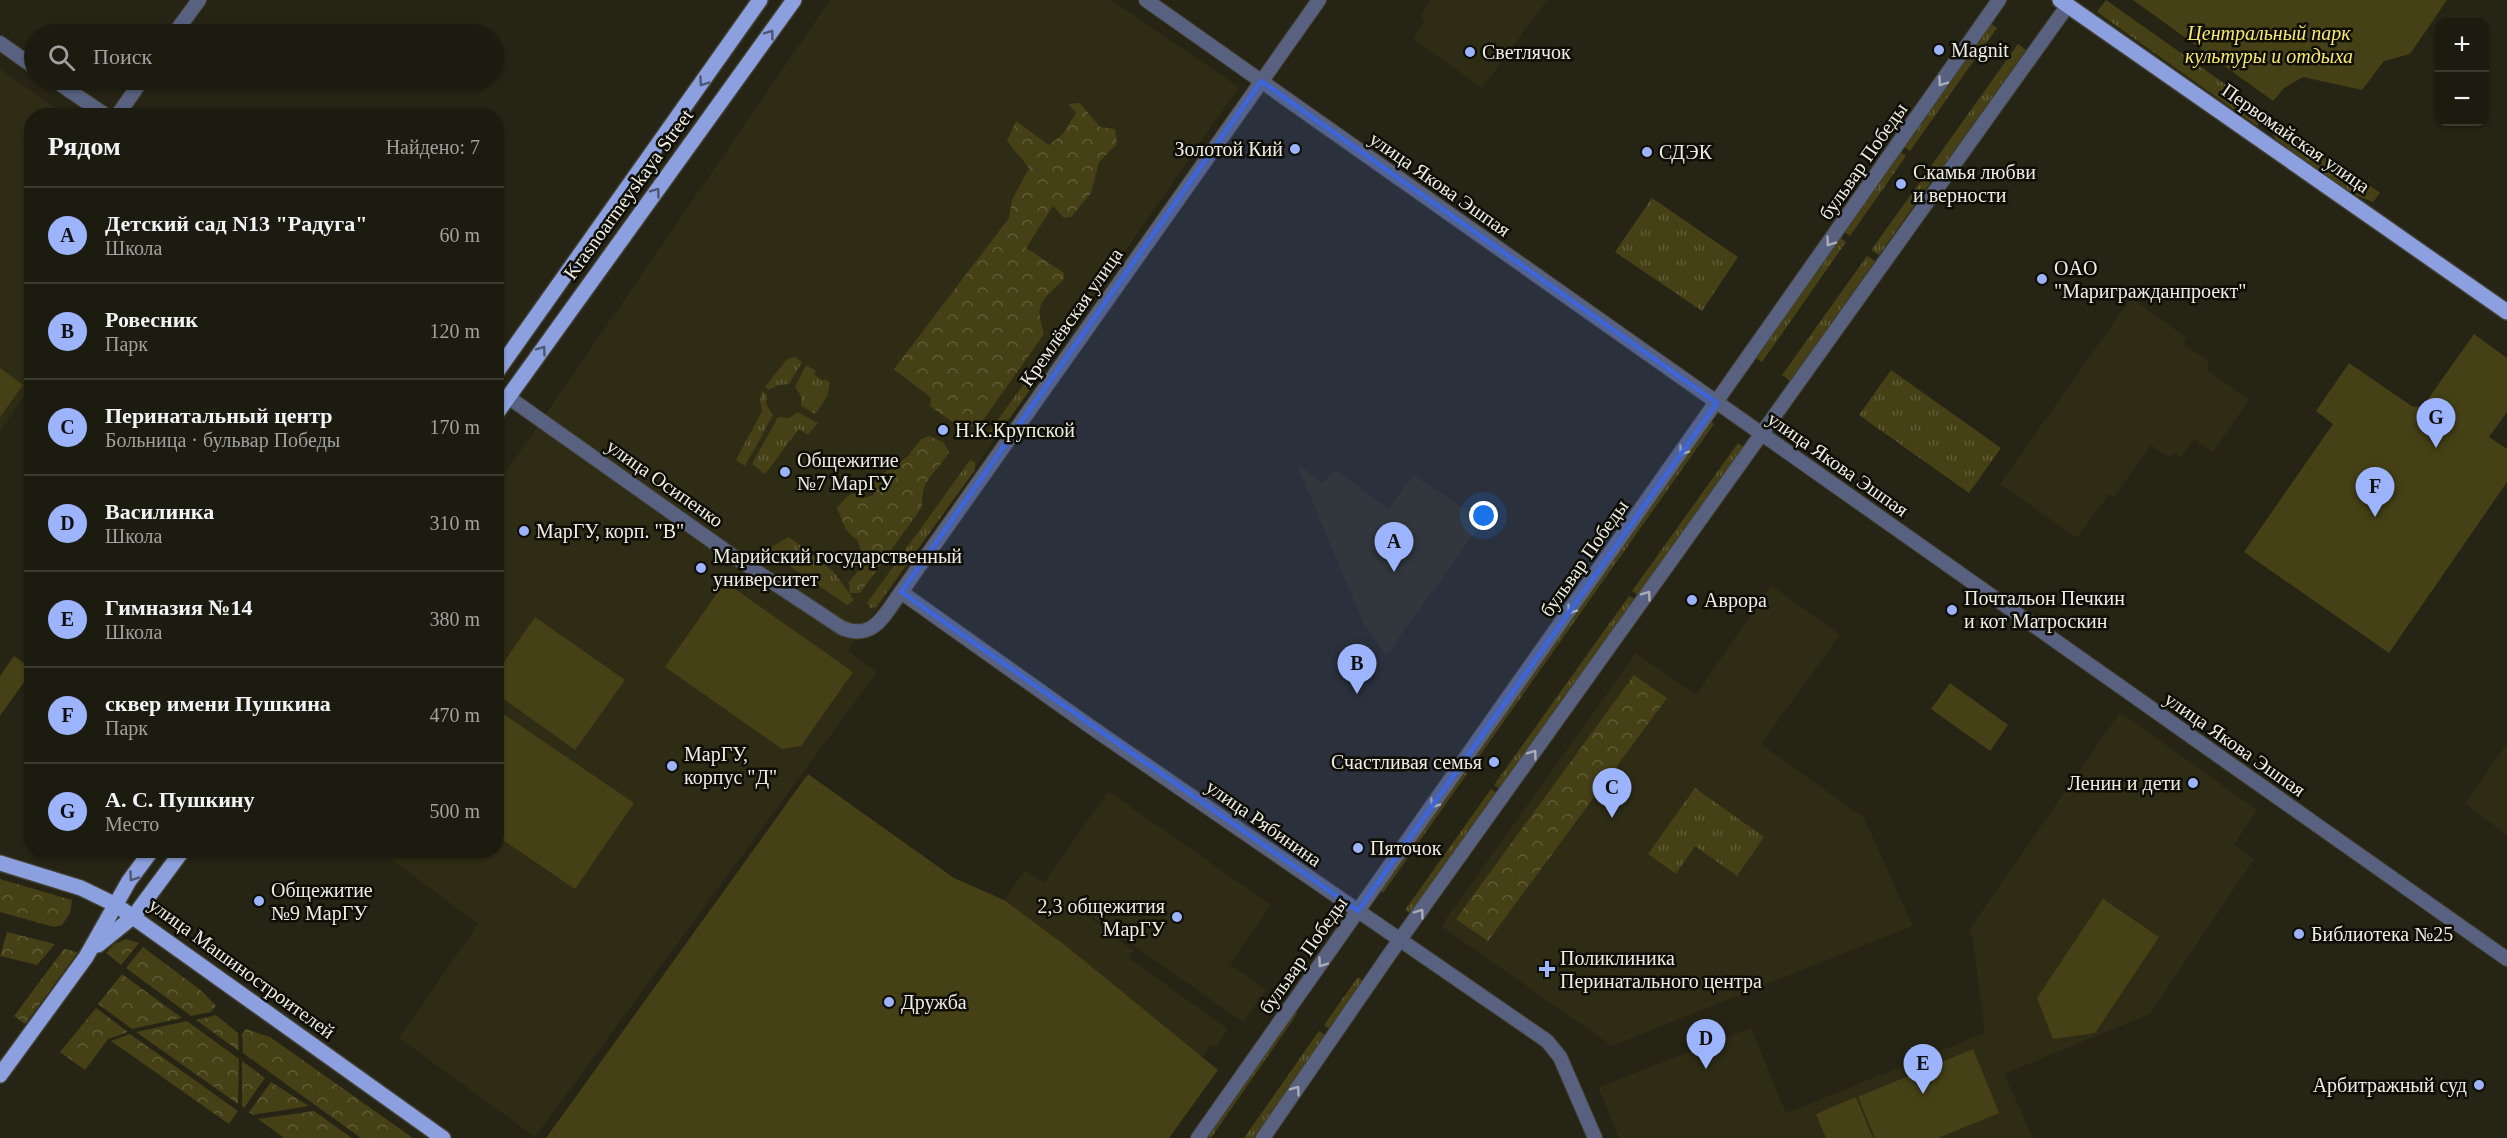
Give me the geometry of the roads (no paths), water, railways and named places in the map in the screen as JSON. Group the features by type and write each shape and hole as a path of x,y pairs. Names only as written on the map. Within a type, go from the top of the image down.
{"main road":[{"name":"Krasnoarmeyskaya Street","path":"504,362 760,0"},
{"name":"Krasnoarmeyskaya Street","path":"504,390 794,0"},
{"name":"Первомайская улица","path":"2064,3 2506,310"},
{"path":"0,1075 90,951 147,858"},
{"path":"90,951 134,916 177,858"},
{"name":"улица Машиностроителей","path":"0,863 81,888 134,916 443,1138"}],"street":[{"path":"181,24 199,0"},
{"name":"улица Якова Эшпая","path":"1146,0 2507,959"},
{"name":"Кремлёвская улица","path":"842,628 853,633 870,630 880,621 1318,0"},
{"name":"бульвар Победы","path":"1198,1138 1999,0"},
{"path":"1263,1138 1401,939 1762,435 2064,3"},
{"path":"0,43 24,60"},
{"path":"69,90 95,108"},
{"path":"123,108 135,90"},
{"name":"улица Осипенко","path":"504,394 733,556 842,628"},
{"name":"улица Рябинина","path":"901,592 1081,720 1547,1041 1560,1057 1594,1138"}],"place":[{"name":"Magnit","path":"1939,50"},
{"name":"Светлячок","path":"1470,52"},
{"name":"Золотой Кий","path":"1295,149"},
{"name":"СДЭК","path":"1647,152"},
{"name":"Скамья любви и верности","path":"1901,184"},
{"name":"OAO \"Маригражданпроект\"","path":"2042,279"},
{"name":"Н.К.Крупской","path":"943,430"},
{"name":"А. С. Пушкину","path":"2436,448"},
{"name":"Общежитие №7 МарГУ","path":"785,472"},
{"name":"сквер имени Пушкина","path":"2375,517"},
{"name":"МарГУ, корп. \"В\"","path":"524,531"},
{"name":"Марийский государственный университет","path":"701,568"},
{"name":"Детский сад N13 \"Радуга\"","path":"1394,572"},
{"name":"Аврора","path":"1692,600"},
{"name":"Почтальон Печкин и кот Матроскин","path":"1952,610"},
{"name":"Ровесник","path":"1357,694"},
{"name":"Счастливая семья","path":"1494,762"},
{"name":"МарГУ, корпус \"Д\"","path":"672,766"},
{"name":"Ленин и дети","path":"2193,783"},
{"name":"Перинатальный центр","path":"1612,818"},
{"name":"Пяточок","path":"1358,848"},
{"name":"Общежитие №9 МарГУ","path":"259,901"},
{"name":"2,3 общежития МарГУ","path":"1177,917"},
{"name":"Библиотека №25","path":"2299,934"},
{"name":"Поликлиника Перинатального центра","path":"1547,969"},
{"name":"Дружба","path":"889,1002"},
{"name":"Василинка","path":"1706,1069"},
{"name":"Арбитражный суд","path":"2479,1085"},
{"name":"Гимназия №14","path":"1923,1094"}],"park label":[{"name":"Центральный парк культуры и отдыха","path":"2269,44"}]}
